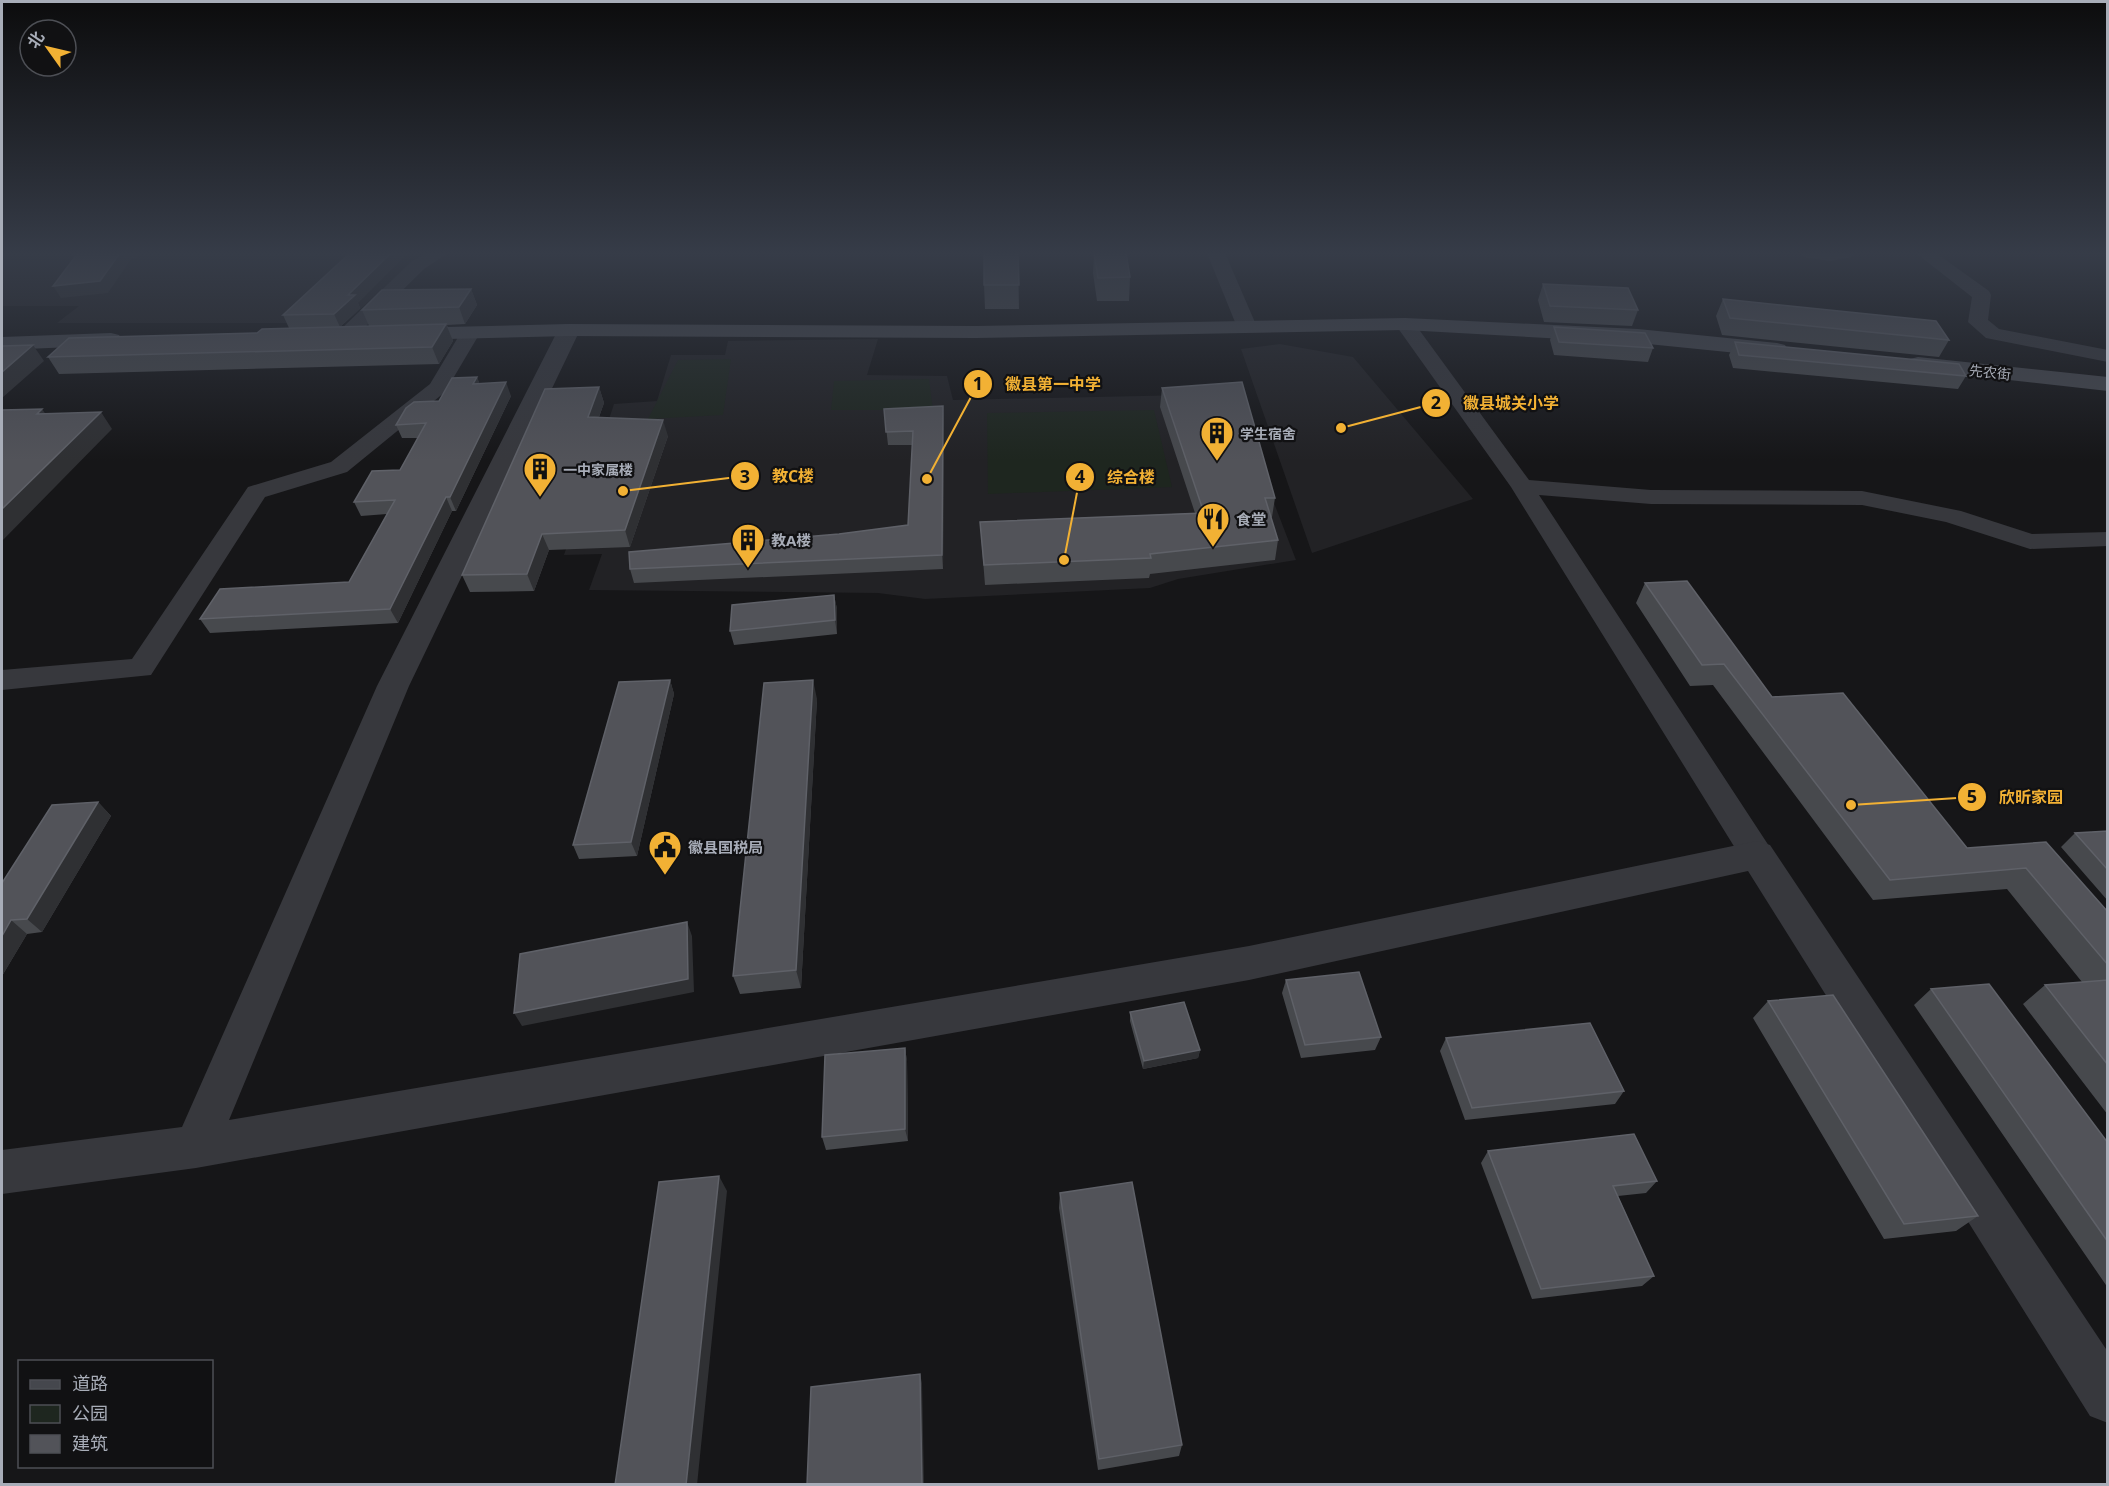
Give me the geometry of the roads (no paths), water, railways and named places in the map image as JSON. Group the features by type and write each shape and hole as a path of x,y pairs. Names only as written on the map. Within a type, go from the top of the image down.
{"main road":[{"path":"321,336 569,330 976,332 1404,324 1638,336 1802,353"},
{"path":"2,344 130,340"},
{"name":"先农街","path":"1896,362 2108,384"}],"street":[{"path":"345,335 358,322"},
{"path":"1245,322 1247,327"},
{"path":"1978,322 1993,334 2108,356"},
{"path":"1404,324 1522,486 2108,1398"},
{"path":"196,1148 393,686 569,330"},
{"path":"2,680 141,668 256,492 339,467 402,419 438,387 470,333"},
{"path":"1522,486 1651,497 1862,498 1953,516 2030,543 2108,539"},
{"path":"2,1172 196,1148 1249,963 1757,855"}],"place":[{"name":"徽县城关小学","path":"1341,428"},
{"name":"学生宿舍","path":"1217,462"},
{"name":"徽县第一中学","path":"927,479"},
{"name":"教C楼","path":"623,491"},
{"name":"一中家属楼","path":"540,498"},
{"name":"食堂","path":"1213,548"},
{"name":"综合楼","path":"1064,560"},
{"name":"教A楼","path":"748,569"},
{"name":"欣昕家园","path":"1851,805"},
{"name":"徽县国税局","path":"665,876"}]}
